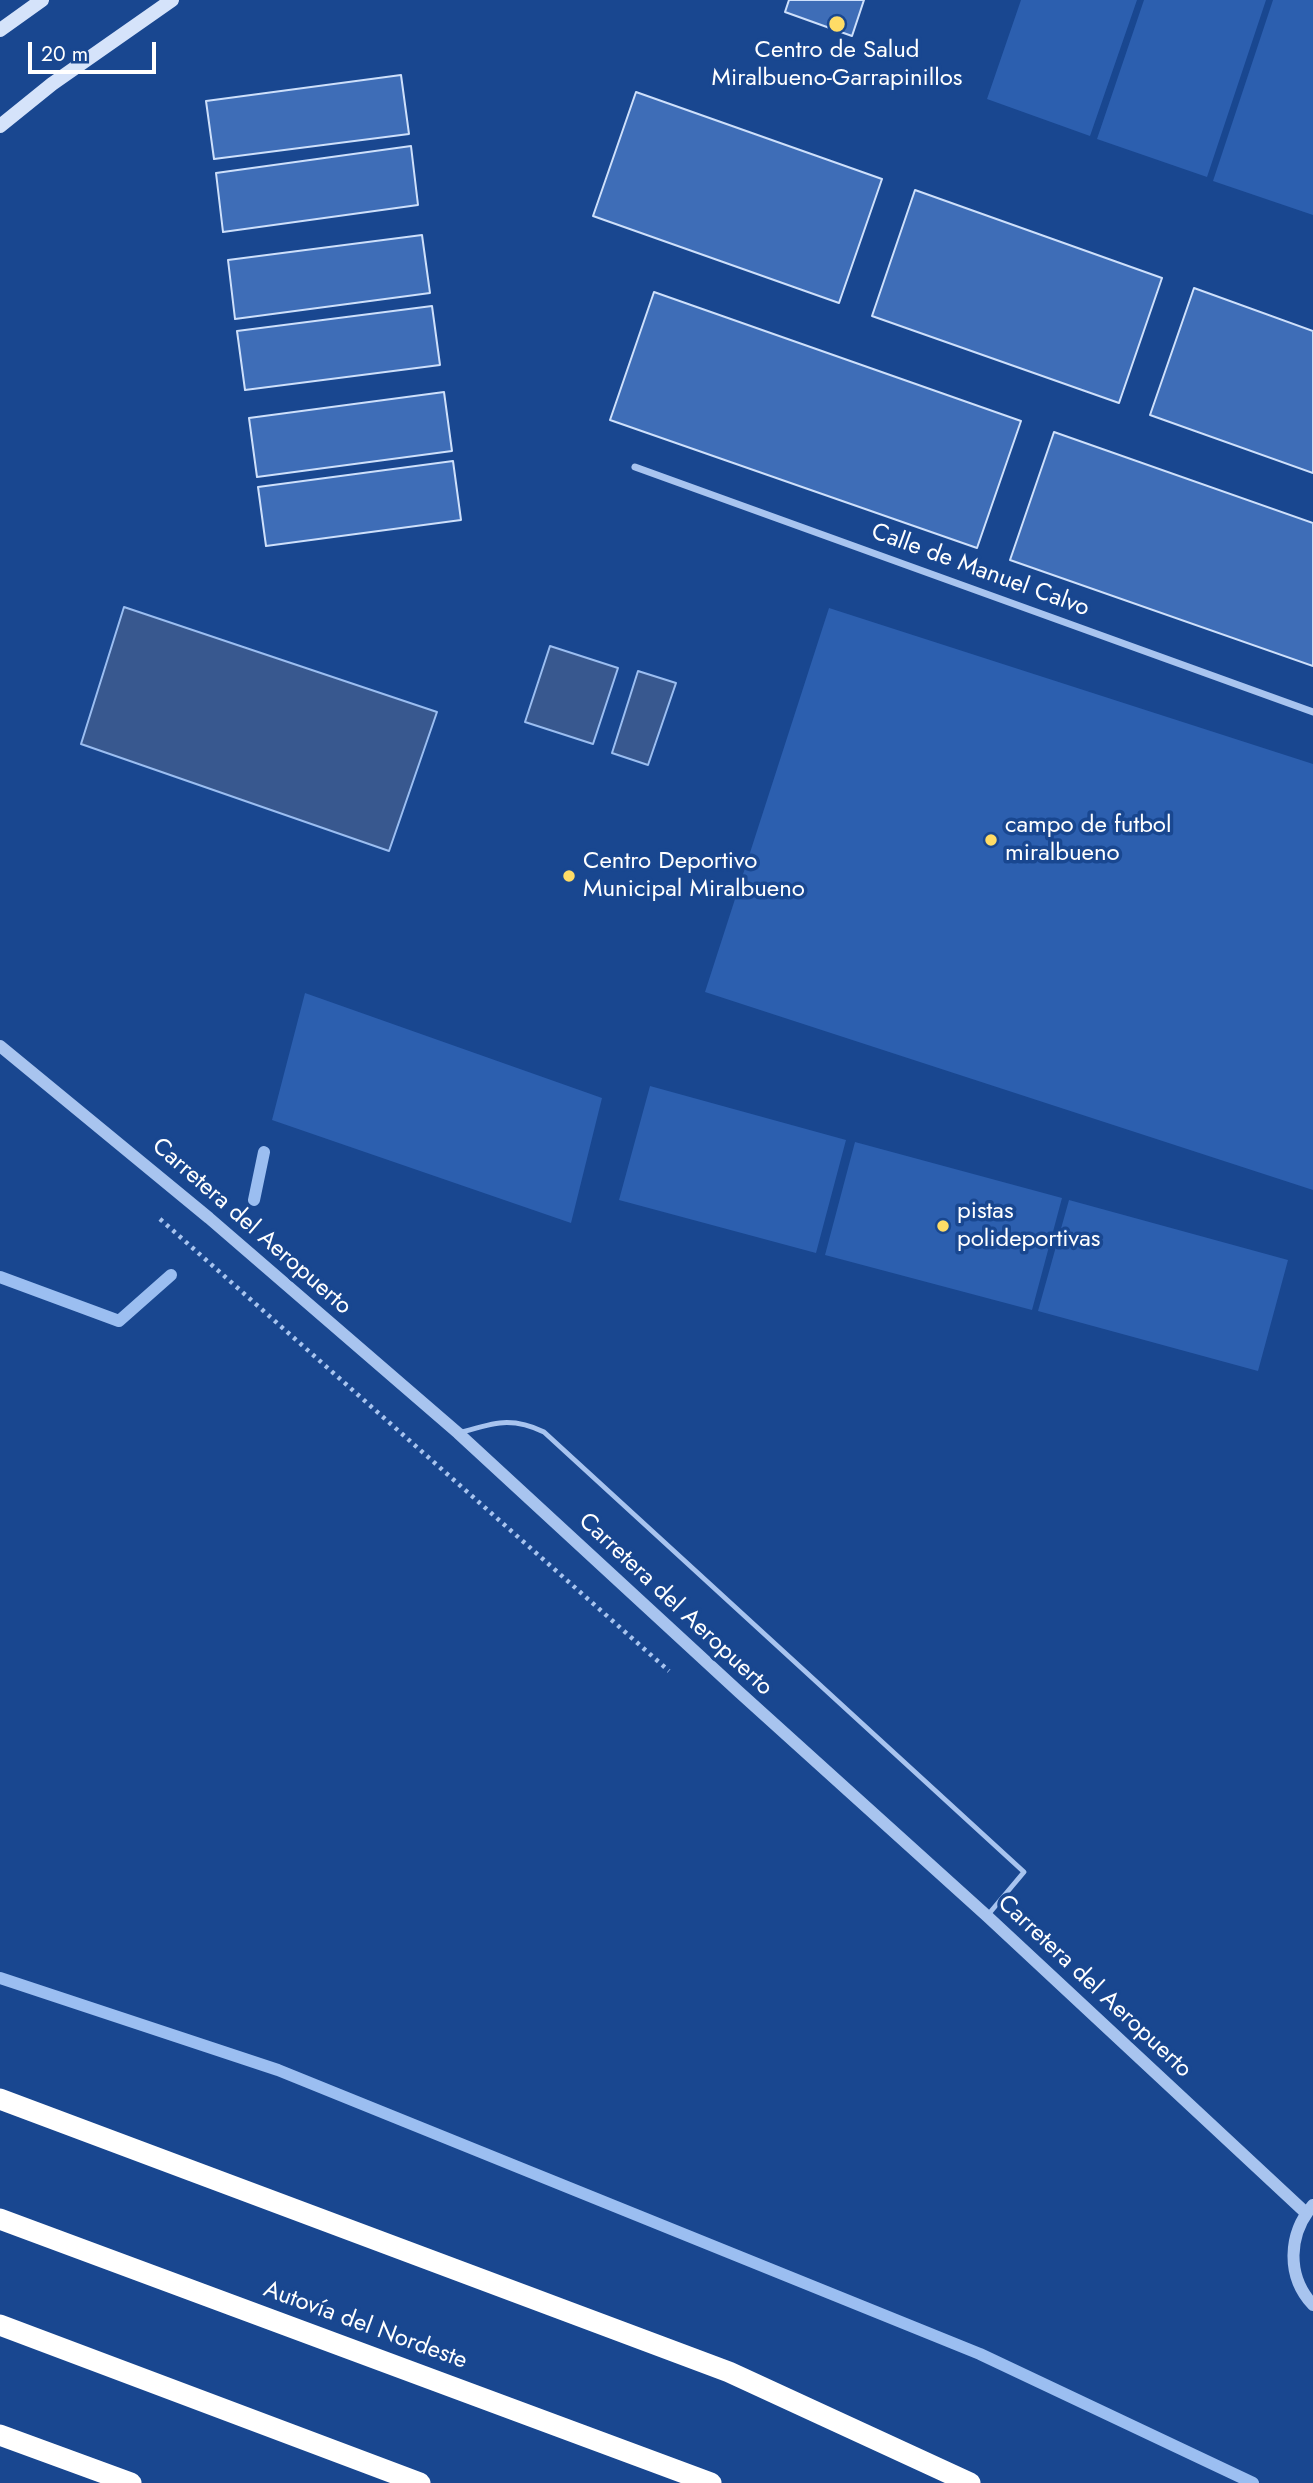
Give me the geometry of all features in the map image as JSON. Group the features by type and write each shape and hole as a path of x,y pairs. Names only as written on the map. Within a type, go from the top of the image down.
{"highway":[{"path":"0,2099 729,2372 970,2483"},
{"name":"Autovía del Nordeste","path":"0,2219 711,2483"},
{"path":"0,2325 420,2483"},
{"path":"0,2435 131,2483"}],"main road":[{"path":"0,30 42,0"},
{"path":"0,126 52,84 172,0"}],"street":[{"name":"Calle de Manuel Calvo","path":"635,467 1313,712"},
{"name":"Carretera del Aeropuerto","path":"0,1046 209,1218 458,1433 729,1683 1310,2209 1298,2228 1293,2262 1297,2281 1313,2305"}],"lane":[{"path":"458,1433 508,1421 527,1423 544,1432 1024,1872 987,1916"}],"path":[{"path":"156,1215 676,1676"}],"shaded area":[{"path":"1021,0 1137,0 1090,136 987,99"},
{"path":"1144,0 1266,0 1207,177 1097,139"},
{"path":"1273,0 1313,0 1313,215 1213,181"},
{"path":"124,607 437,712 389,851 81,744"},
{"path":"829,608 1313,764 1313,1190 705,992"},
{"path":"550,646 618,668 593,744 525,722"},
{"path":"638,671 676,683 648,765 612,753"},
{"path":"305,993 602,1098 571,1223 272,1120"},
{"path":"650,1086 846,1140 816,1253 619,1200"},
{"name":"pistas polideportivas","path":"855,1142 1062,1198 1032,1310 825,1255"},
{"path":"1069,1200 1288,1260 1258,1371 1038,1311"}],"building":[{"name":"Centro de Salud Miralbueno-Garrapinillos","path":"789,0 864,0 852,36 785,12"},
{"path":"401,75 409,134 214,159 206,101"},
{"path":"636,92 882,179 839,303 593,216"},
{"path":"411,146 418,205 223,232 216,173"},
{"path":"915,190 1162,278 1119,403 872,316"},
{"path":"422,235 430,293 235,319 228,260"},
{"path":"1194,288 1313,331 1313,473 1150,415"},
{"path":"654,292 1021,421 977,548 610,420"},
{"path":"432,306 440,365 245,390 237,331"},
{"path":"444,392 452,451 257,477 249,418"},
{"path":"1054,432 1313,523 1313,666 1010,560"},
{"path":"453,461 461,520 266,546 258,487"}],"waterway":[{"path":"254,1200 264,1152"},
{"path":"0,1277 119,1321 171,1275"},
{"path":"0,1978 278,2070 980,2354 1253,2483"}],"place":[{"name":"Centro de Salud Miralbueno-Garrapinillos","path":"837,24"},
{"name":"campo de futbol miralbueno","path":"991,840"},
{"name":"Centro Deportivo Municipal Miralbueno","path":"569,876"},
{"name":"pistas polideportivas","path":"943,1226"}]}
